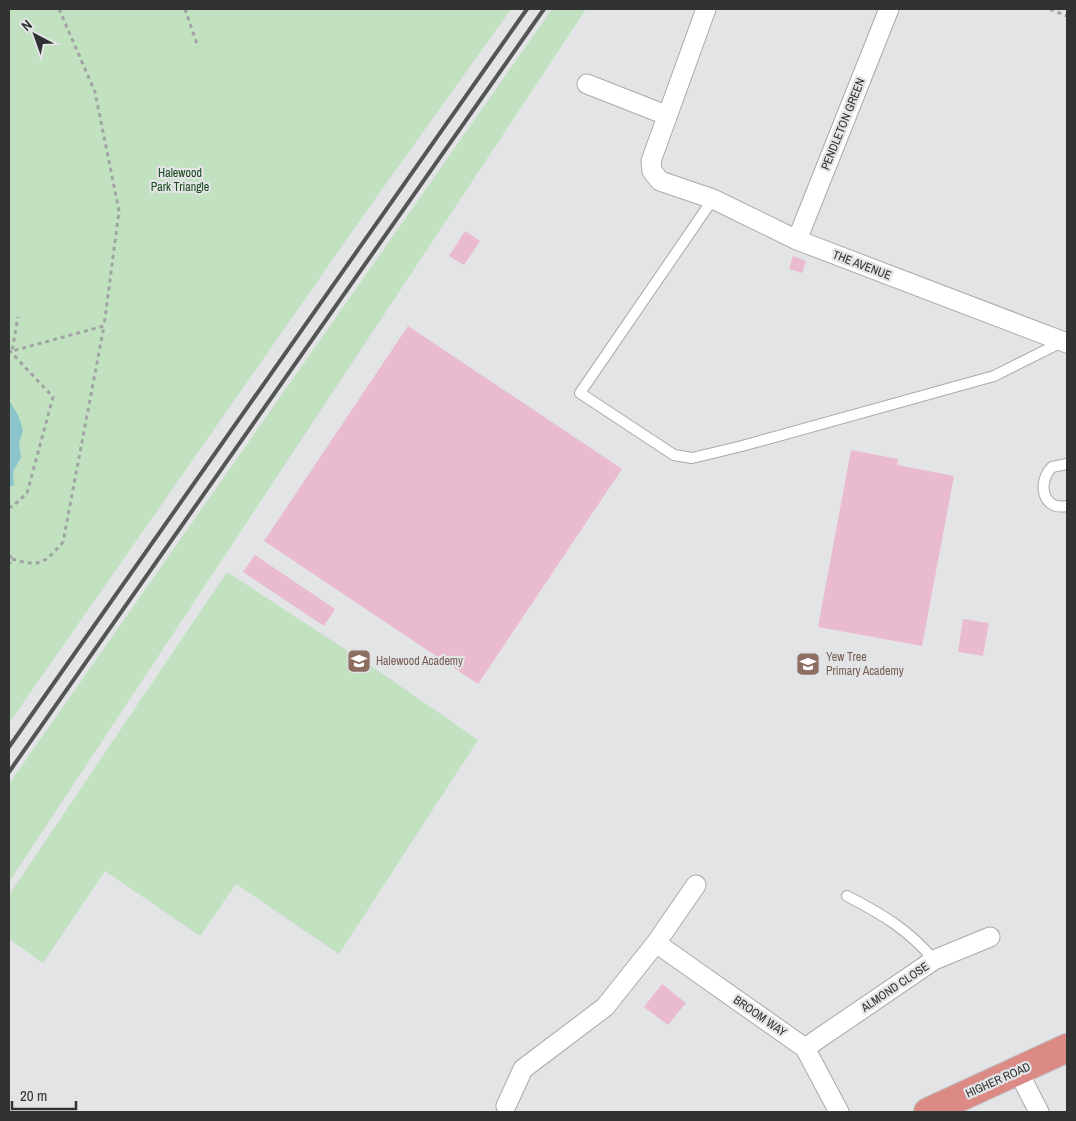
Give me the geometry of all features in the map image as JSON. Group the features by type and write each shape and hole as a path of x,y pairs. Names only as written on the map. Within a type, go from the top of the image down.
{"highway":[{"name":"HIGHER ROAD","path":"928,1112 1067,1048"}],"street":[{"path":"586,84 666,115 706,9"},
{"name":"PENDLETON GREEN","path":"797,240 889,9"},
{"name":"THE AVENUE","path":"666,115 651,161 652,171 660,181 713,199 797,240 1065,342"},
{"path":"506,1106 523,1069 605,1007 656,943 696,885"},
{"name":"ALMOND CLOSE","path":"805,1048 934,960 990,937"},
{"name":"BROOM WAY","path":"656,943 805,1048 839,1112"},
{"path":"1018,1071 1040,1112"}],"lane":[{"path":"713,199 665,272 580,393 674,455 692,458 734,448 994,376 1065,342"},
{"path":"1067,464 1052,467 1043,479 1042,487 1048,500 1054,504 1067,506"},
{"path":"847,896 910,933 934,960"}],"path":[{"path":"9,554 12,559 33,565 48,560 63,542 104,326 119,211 95,92 59,9"},
{"path":"185,9 198,47"},
{"path":"1050,9 1067,16"},
{"path":"10,350 18,318"},
{"path":"10,350 104,326"},
{"path":"9,506 12,506 28,494 53,397 10,350"},
{"path":"9,564 12,559"}],"green space":[{"name":"Halewood Park Triangle","path":"9,9 511,9 370,206 9,723"},
{"path":"552,9 586,9 9,882 9,784"},
{"path":"227,572 380,672 478,740 339,954 236,884 200,936 105,871 43,963 9,939 9,895"}],"water":[{"path":"9,400 18,415 23,430 19,443 21,457 13,472 14,485 9,487"}],"building":[{"path":"465,231 480,241 464,265 449,256"},
{"path":"793,256 806,261 802,273 789,269"},
{"path":"408,326 622,469 478,684 264,541"},
{"path":"851,450 898,459 897,465 954,476 922,646 818,627"},
{"path":"255,555 335,609 324,626 243,572"},
{"path":"963,619 989,623 983,656 958,652"},
{"path":"662,984 686,1003 668,1025 644,1007"}],"railway":[{"path":"9,747 527,9"},
{"path":"9,772 544,9"}],"place":[{"name":"Halewood Academy","path":"359,661"},
{"name":"Yew Tree Primary Academy","path":"808,664"}]}
